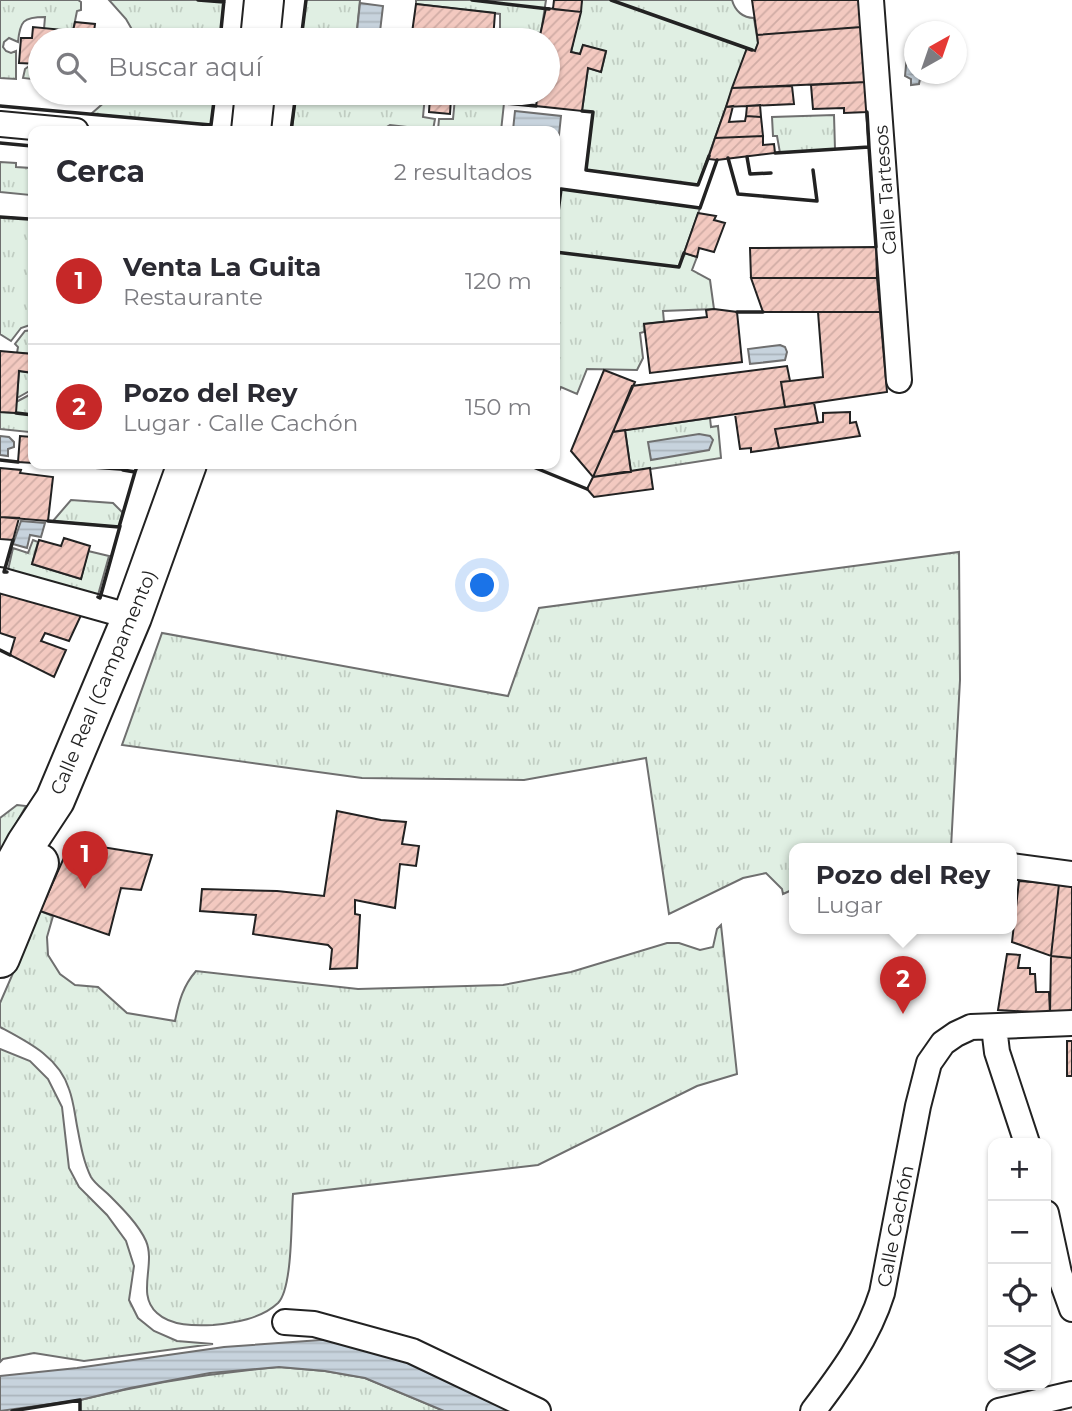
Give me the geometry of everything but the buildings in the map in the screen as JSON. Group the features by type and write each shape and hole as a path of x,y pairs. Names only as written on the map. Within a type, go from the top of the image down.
{"highway":[{"path":"261,28 264,0"},
{"path":"252,126 254,105"},
{"name":"Calle Real (Campamento)","path":"0,892 26,844 55,800 132,617 185,469"},
{"path":"0,958 44,851 55,800"}],"street":[{"name":"Calle Tartesos","path":"871,0 899,380"},
{"path":"0,124 28,127"},
{"path":"0,580 132,617"},
{"path":"1017,867 1072,874"},
{"path":"1025,1138 997,1052 994,1027 1072,1023"},
{"name":"Calle Cachón","path":"813,1411 854,1353 875,1315 882,1293 918,1106 929,1063 943,1044 956,1034 971,1027 994,1027"},
{"path":"1051,1236 1059,1273 1072,1309"},
{"path":"285,1322 314,1324 412,1351 538,1411"},
{"path":"999,1411 1072,1394"}],"green space":[{"path":"0,0 81,2 81,10 77,11 74,28 44,28 45,17 27,19 20,29 18,42 9,38 3,47 11,53 16,51 16,79 0,78"},
{"path":"109,0 224,0 221,28 131,28"},
{"path":"306,0 360,0 357,28 302,28"},
{"path":"416,0 546,0 542,28 500,28 500,14 416,4"},
{"path":"582,0 732,0 740,13 754,18 758,43 755,51 747,49 698,185 586,170 593,112 582,111 588,68 601,72 606,52 583,45 580,54 571,52"},
{"path":"28,67 28,79 23,78"},
{"path":"101,105 214,105 211,125 91,114"},
{"path":"295,105 424,105 423,117 435,119 434,126 292,126"},
{"path":"454,105 504,105 502,126 438,126 439,119 453,119"},
{"path":"834,115 835,149 780,153 777,136 773,136 772,117"},
{"path":"0,162 16,163 16,167 28,168 28,195 0,192"},
{"path":"561,189 700,208 684,253 697,257 692,270 710,280 714,309 663,311 664,322 645,324 644,332 640,333 643,358 637,370 587,369 577,394 561,387 560,389"},
{"path":"0,217 28,219 28,326 21,328 11,341 0,334"},
{"path":"28,331 28,354 17,353 18,347 15,344"},
{"path":"19,371 28,372 28,392 17,398"},
{"path":"28,396 28,432 0,429 0,412 15,413 16,402"},
{"path":"710,418 711,427 718,426 721,458 631,472 625,430"},
{"path":"71,500 113,503 123,513 119,527 53,521"},
{"path":"33,540 38,542 32,564 81,579 88,551 109,556 98,595 8,570 13,548 28,553"},
{"path":"959,552 960,680 951,843 789,843 789,891 783,894 782,889 766,873 743,878 669,914 646,758 524,780 362,778 122,745 162,633 508,696 539,608"},
{"path":"17,805 26,806 0,852 0,818"},
{"path":"40,911 53,916 47,937 48,955 60,974 75,985 98,987 127,1013 175,1021 182,994 196,971 358,989 503,985 571,972 667,943 679,943 700,950 713,947 717,929 721,925 737,1074 697,1086 538,1165 293,1194 289,1268 283,1295 278,1303 264,1313 238,1321 206,1325 176,1323 157,1313 151,1306 147,1288 148,1250 143,1235 125,1211 91,1177 82,1149 72,1099 64,1078 50,1059 0,1027 0,1003"},
{"path":"0,1049 30,1061 48,1079 62,1107 69,1168 79,1187 107,1215 126,1241 134,1266 129,1300 138,1318 154,1331 177,1341 213,1344 84,1361 34,1353 3,1359 0,1362"},
{"path":"279,1367 365,1378 444,1411 80,1411 80,1400 105,1394 179,1379"}],"shaded area":[{"path":"360,3 383,6 380,28 357,28"},
{"path":"515,111 561,116 560,126 513,126"},
{"path":"780,345 785,347 787,352 785,360 750,364 748,349"},
{"path":"699,434 710,436 713,440 709,450 651,460 648,442"},
{"path":"0,436 9,437 14,442 14,447 8,449 8,456 0,455"},
{"path":"21,521 45,523 41,537 30,535 27,548 13,544"},
{"path":"335,1339 404,1358 517,1411 444,1411 365,1378 279,1367 210,1373 80,1400 0,1411 0,1376 224,1347"}],"wall":[{"path":"198,0 224,2"},
{"path":"221,28 224,0"},
{"path":"302,28 306,0"},
{"path":"472,0 549,9"},
{"path":"611,0 752,50"},
{"path":"0,106 211,125 214,105"},
{"path":"292,126 294,105"},
{"path":"525,105 536,106"},
{"path":"582,111 593,112 586,170 698,185 709,156"},
{"path":"775,153 869,147 867,112"},
{"path":"0,143 28,146"},
{"path":"869,147 876,247"},
{"path":"747,157 750,174 771,173"},
{"path":"728,158 738,194 817,201 813,170"},
{"path":"560,197 561,189 700,208 717,160"},
{"path":"0,217 28,219"},
{"path":"560,253 679,267 684,253"},
{"path":"737,312 763,312"},
{"path":"16,413 28,414"},
{"path":"0,460 18,462"},
{"path":"123,470 135,472 136,469"},
{"path":"538,469 587,489"},
{"path":"48,521 119,527 135,472"},
{"path":"98,597 100,598 120,526"},
{"path":"7,572 4,572 13,540"},
{"path":"0,650 10,655"},
{"path":"12,1411 80,1400 80,1411"}],"place":[{"name":"Venta La Guita","path":"85,889"},
{"name":"Pozo del Rey","path":"903,1014"}]}
